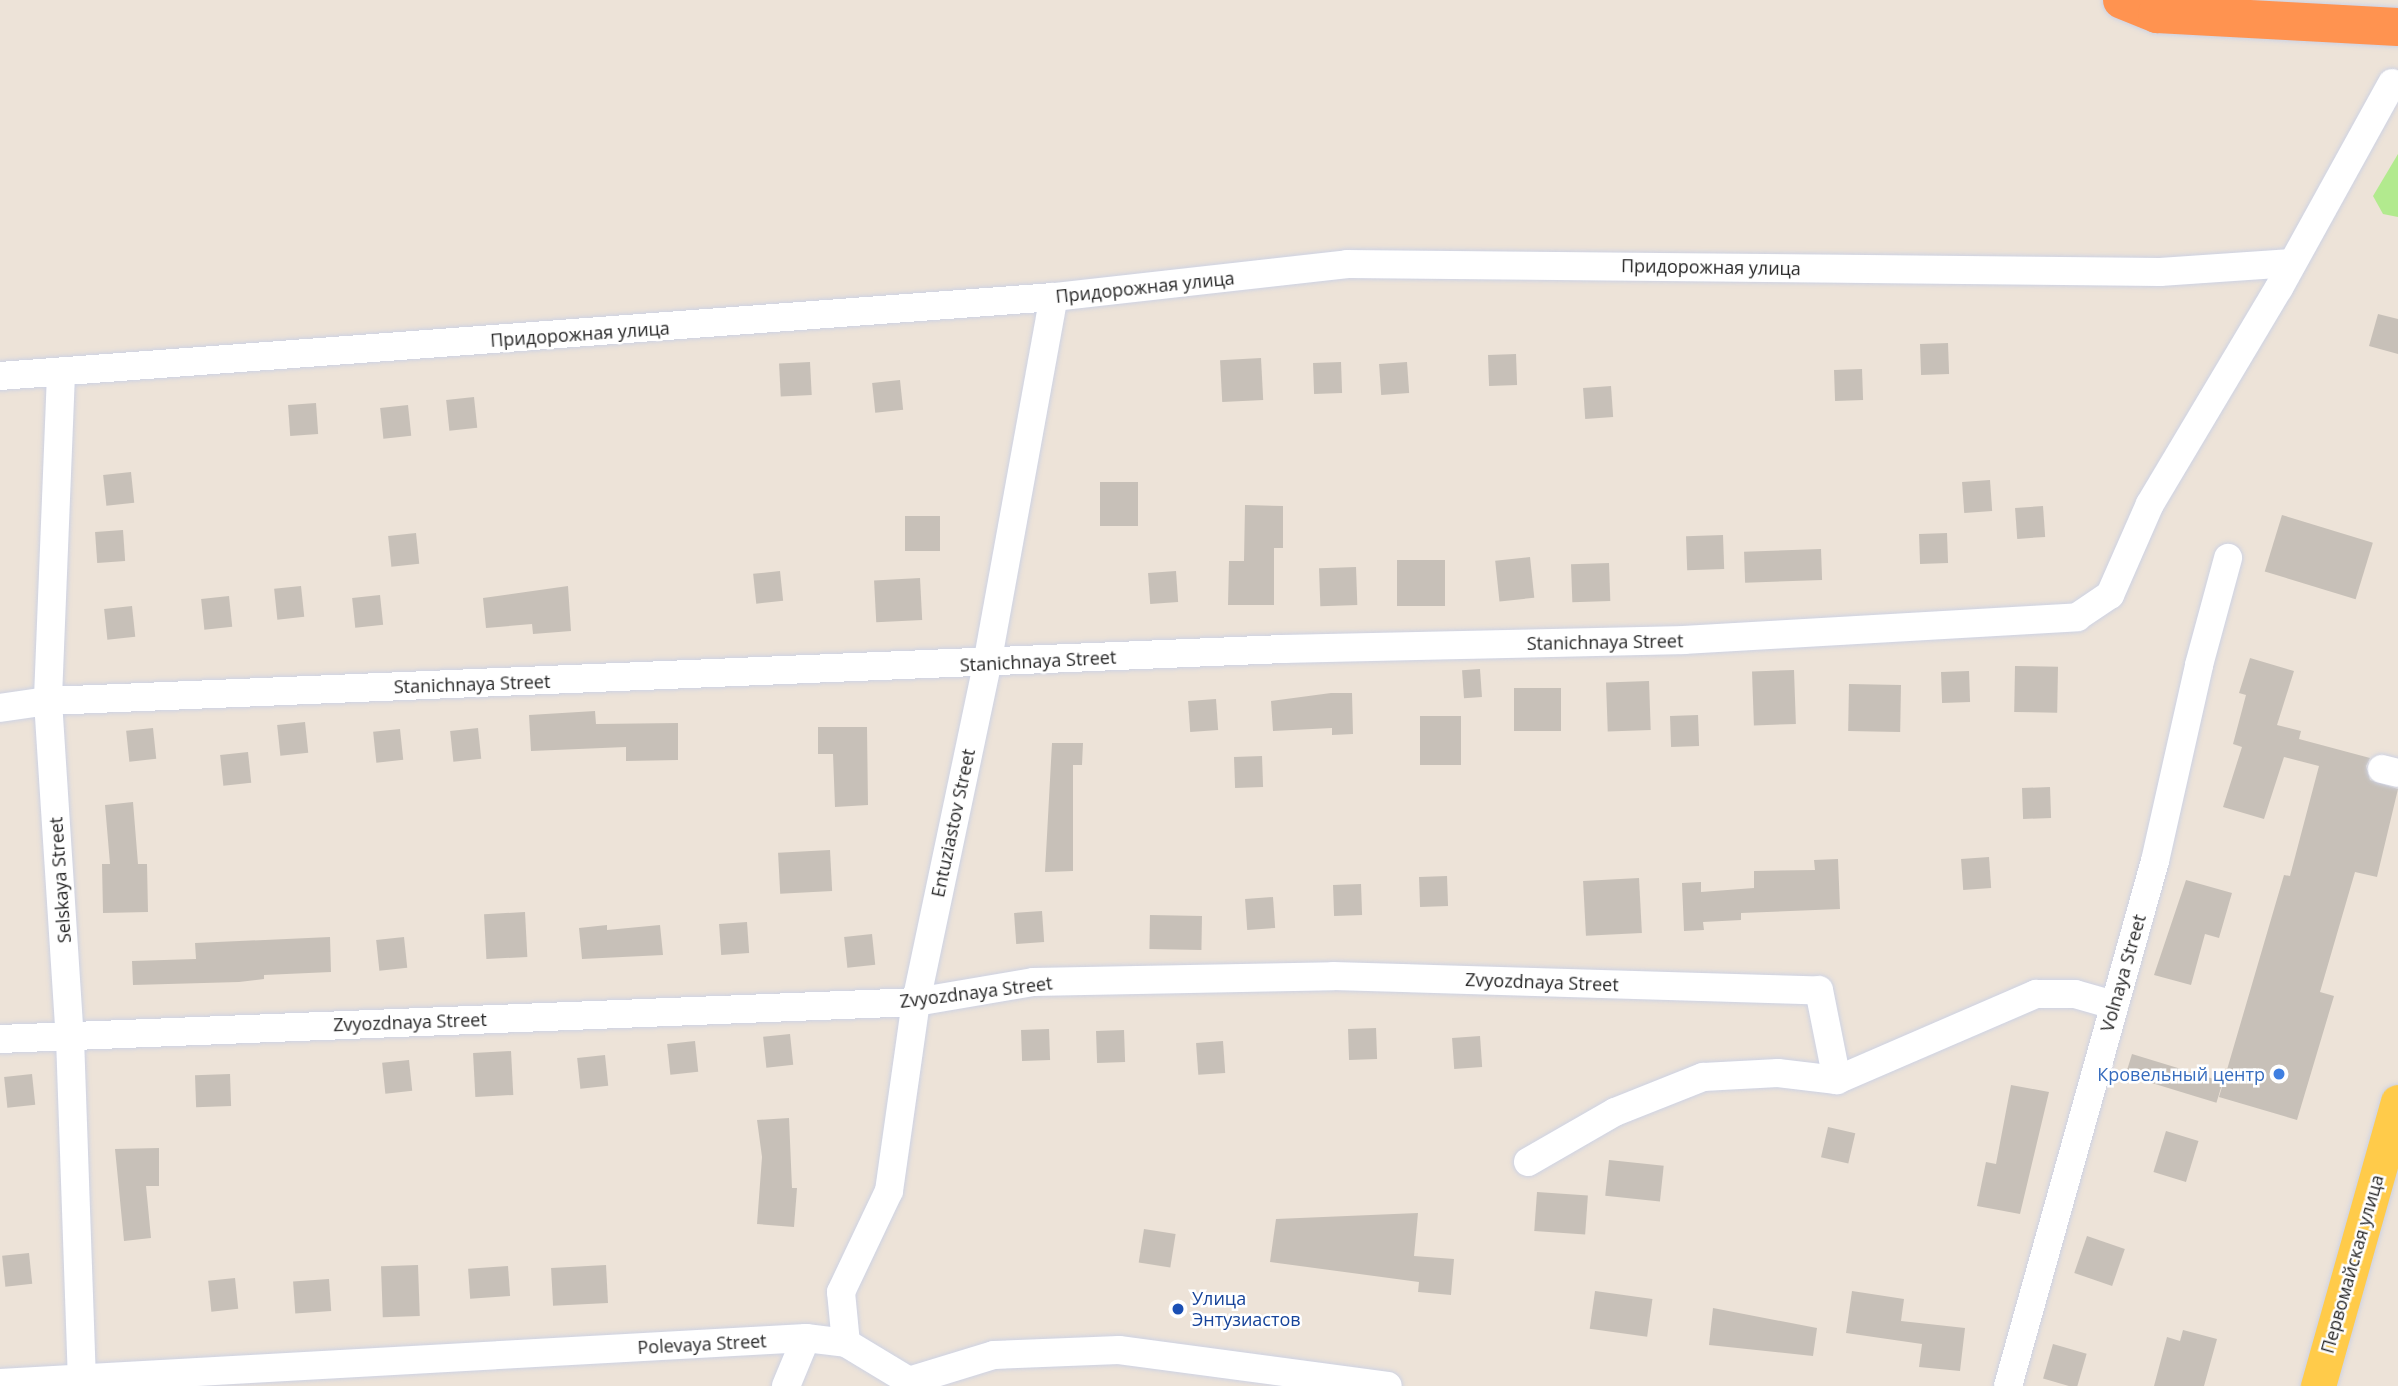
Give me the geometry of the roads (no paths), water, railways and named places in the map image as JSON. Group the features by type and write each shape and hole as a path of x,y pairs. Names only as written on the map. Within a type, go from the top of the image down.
{"highway":[{"path":"2122,0 2157,14 2398,27"},
{"path":"2143,0 2398,13"}],"main road":[{"name":"Первомайская улица","path":"2318,1386 2398,1102"},
{"path":"2331,1386 2398,1171"}],"street":[{"path":"2292,263 2392,83"},
{"name":"Придорожная улица","path":"0,376 61,374 1054,297 1347,264 2160,272 2292,263"},
{"name":"Stanichnaya Street","path":"0,708 48,702 986,664 1286,649 1684,640 2077,617 2110,594 2150,504 2292,263"},
{"name":"Entuziastov Street","path":"846,1343 841,1292 889,1191 916,1002 986,664 1054,297"},
{"name":"Selskaya Street","path":"61,374 48,702 70,1038 82,1383"},
{"name":"Volnaya Street","path":"2008,1386 2155,861 2199,665 2228,558"},
{"name":"Zvyozdnaya Street","path":"0,1040 916,1002 1033,982 1333,976 1819,990 1837,1080"},
{"path":"1528,1162 1615,1112 1703,1077 1778,1073 1837,1080 2036,994 2075,994 2114,1006"},
{"path":"786,1386 806,1338"},
{"name":"Polevaya Street","path":"0,1383 82,1383 806,1338 846,1343 907,1384 994,1355 1119,1350 1388,1386"}],"place":[{"name":"Кровельный центр","path":"2279,1074"},
{"name":"Улица Энтузиастов","path":"1178,1309"}]}
